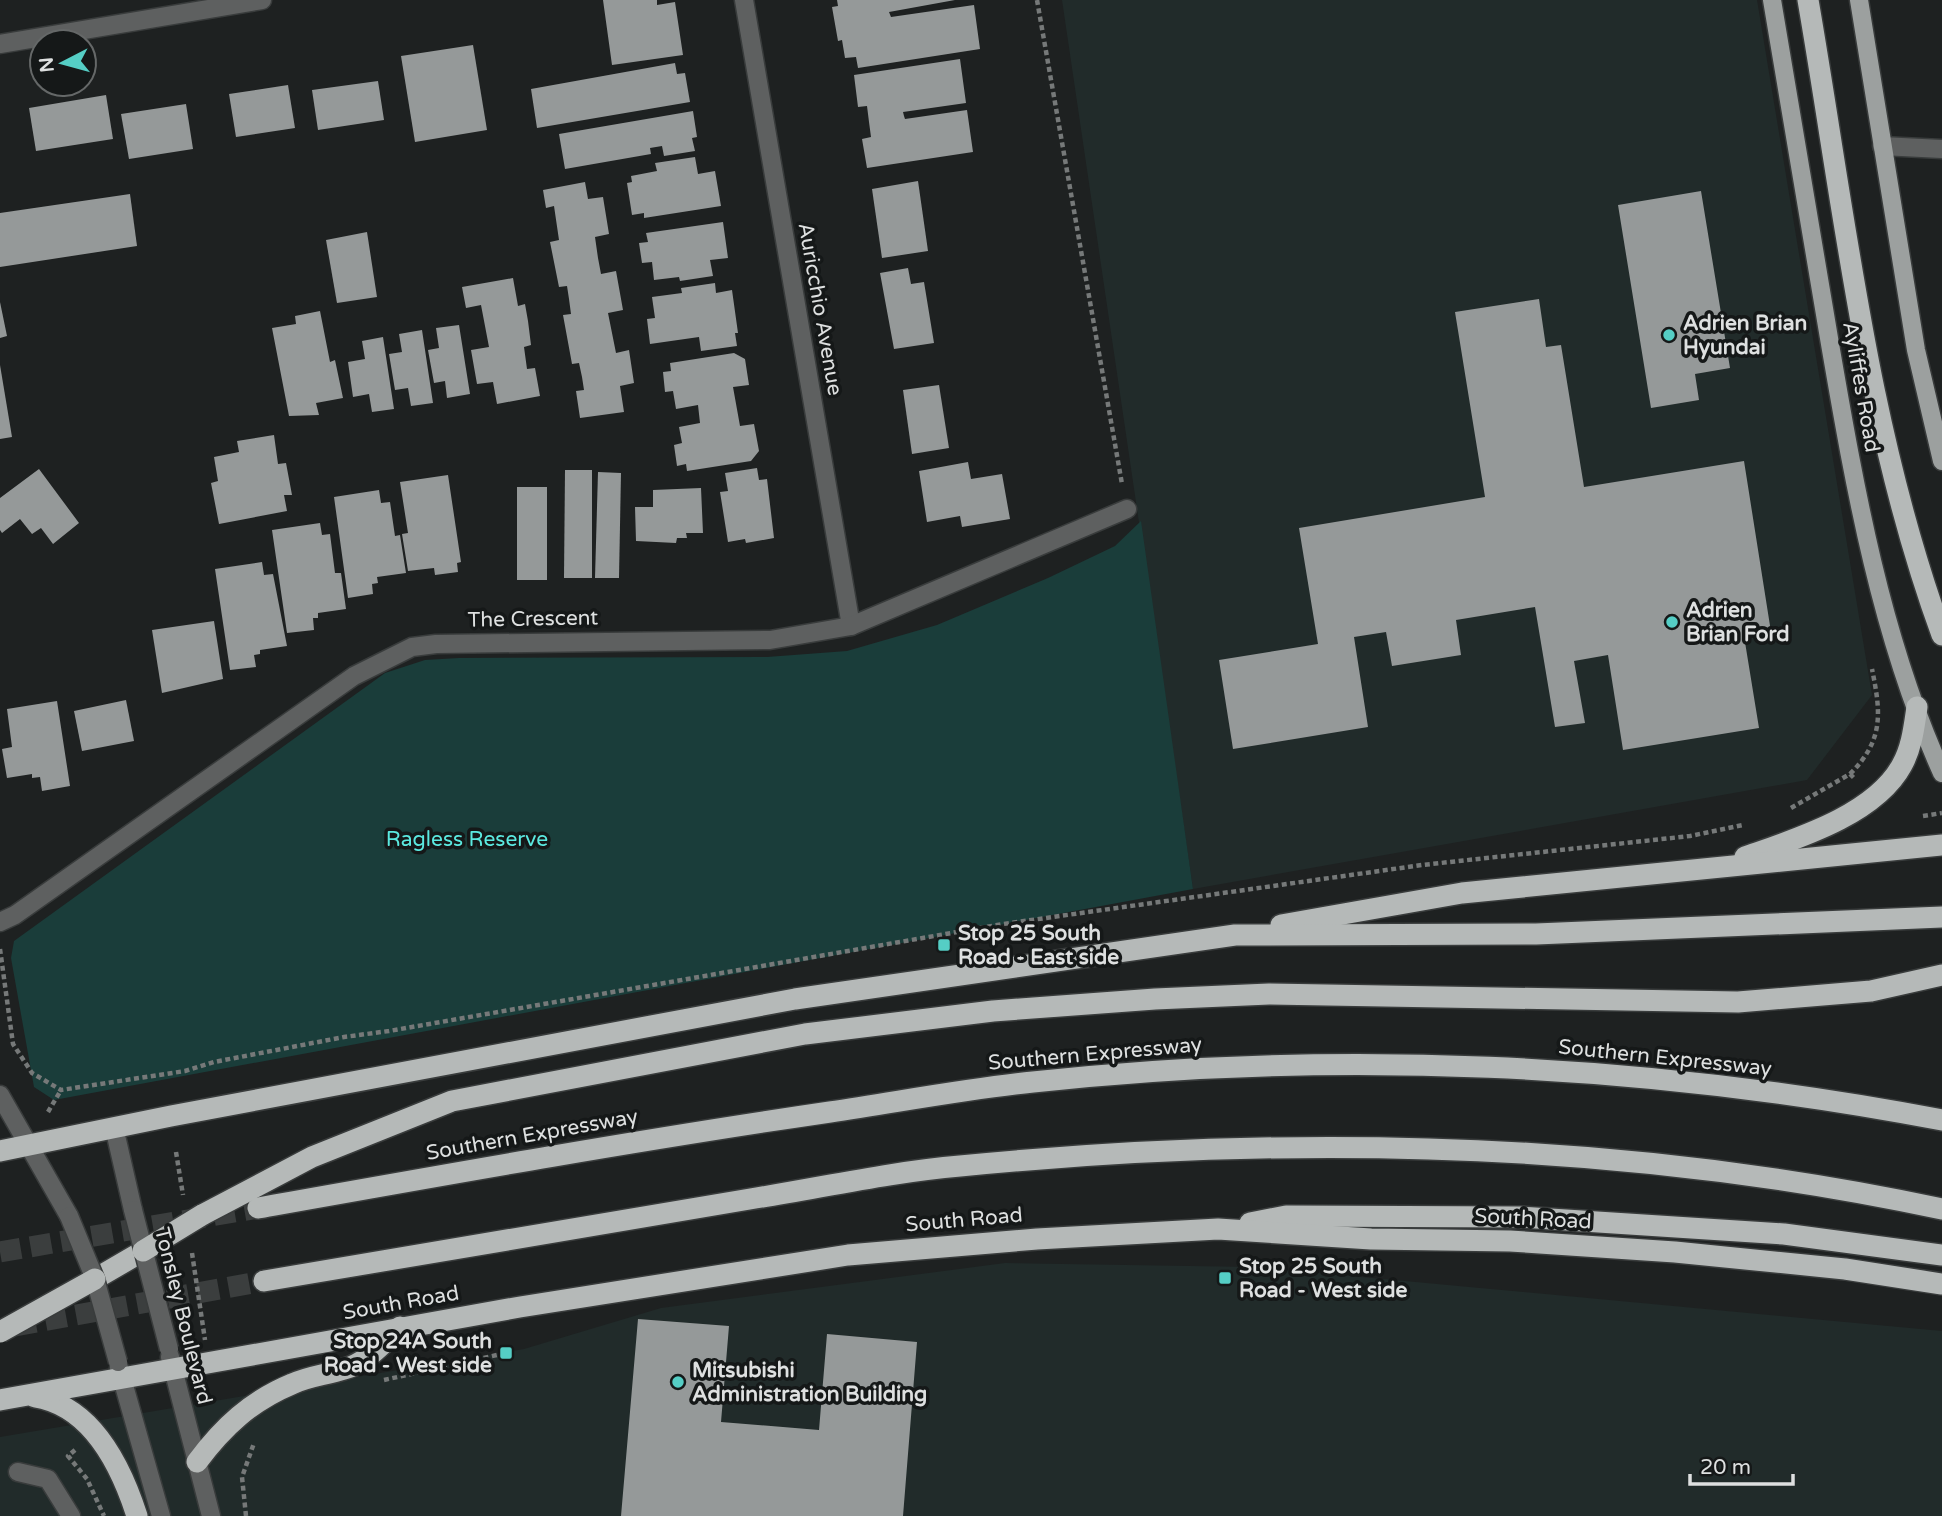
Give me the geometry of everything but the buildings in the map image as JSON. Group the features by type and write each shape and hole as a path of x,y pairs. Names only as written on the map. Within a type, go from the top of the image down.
{"highway":[{"path":"1808,0 1858,314 1880,428 1913,550 1942,635"},
{"path":"1714,869 1823,827 1878,792 1895,775 1907,755 1917,707"},
{"path":"0,1151 114,1127 795,999 1235,934 1462,893 1942,845"},
{"path":"1235,934 1536,934 1942,917"},
{"path":"0,1332 282,1171 381,1128 462,1098 805,1034 993,1011 1269,993 1699,1002 1777,1000 1871,991 1942,975"},
{"name":"Southern Expressway","path":"258,1208 627,1142 1032,1082 1224,1068 1323,1064 1436,1066 1658,1078 1802,1096 1942,1120"},
{"path":"264,1281 956,1166 1162,1150 1296,1147 1449,1149 1608,1160 1760,1177 1942,1209"},
{"path":"1218,1228 1286,1216 1521,1217 1784,1234 1942,1255"},
{"name":"South Road","path":"0,1400 171,1359 400,1327 848,1255 1037,1239 1218,1228 1675,1252 1845,1269 1942,1284"},
{"path":"197,1462 223,1429 259,1401 306,1378 346,1369 362,1361 400,1327"},
{"path":"28,1395 60,1403 87,1423 118,1467 137,1516"}],"main road":[{"name":"Ayliffes Road","path":"1772,0 1854,477 1873,564 1917,707 1942,773"},
{"path":"1858,0 1916,350 1942,461"}],"street":[{"path":"0,44 262,0"},
{"name":"Auricchio Avenue","path":"744,0 851,626"},
{"path":"1882,146 1942,149"},
{"name":"The Crescent","path":"0,922 26,907 354,676 412,647 488,642 770,640 851,626 1127,509"},
{"path":"0,1094 69,1216 95,1279 161,1516"},
{"name":"Tonsley Boulevard","path":"114,1127 211,1516"},
{"path":"18,1472 48,1479 71,1516"}],"path":[{"path":"1037,0 1127,509"},
{"path":"1782,811 1850,774 1863,760 1876,735 1878,709 1871,666"},
{"path":"1850,774 1860,785"},
{"path":"0,949 13,1044 32,1073 61,1090 186,1071 214,1062 344,1037 1003,924 1422,865 1690,836 1750,823"},
{"path":"176,1152 183,1199"},
{"path":"187,1224 205,1340"},
{"path":"374,1383 506,1353"},
{"path":"246,1516 242,1477 248,1454 259,1435"},
{"path":"68,1456 87,1479 104,1516"}],"shaded area":[{"path":"1062,0 1757,0 1872,695 1807,780 1193,889"},
{"path":"1005,1263 1254,1267 1942,1331 1942,1516 0,1516 0,1437 524,1349 661,1308"}],"green space":[{"name":"Ragless Reserve","path":"1141,521 1193,889 54,1100 34,1087 11,958 14,941 385,673 425,660 459,658 767,657 847,651 937,625 1048,578 1115,546"}],"tunnel":[{"path":"0,1252 258,1208"},
{"path":"15,1326 264,1281"}],"place":[{"name":"Adrien Brian Hyundai","path":"1669,335"},
{"name":"Adrien Brian Ford","path":"1672,622"},
{"name":"Stop 25 South Road - East side","path":"944,945"},
{"name":"Stop 25 South Road - West side","path":"1225,1278"},
{"name":"Stop 24A South Road - West side","path":"506,1353"},
{"name":"Mitsubishi Administration Building","path":"678,1382"}]}
